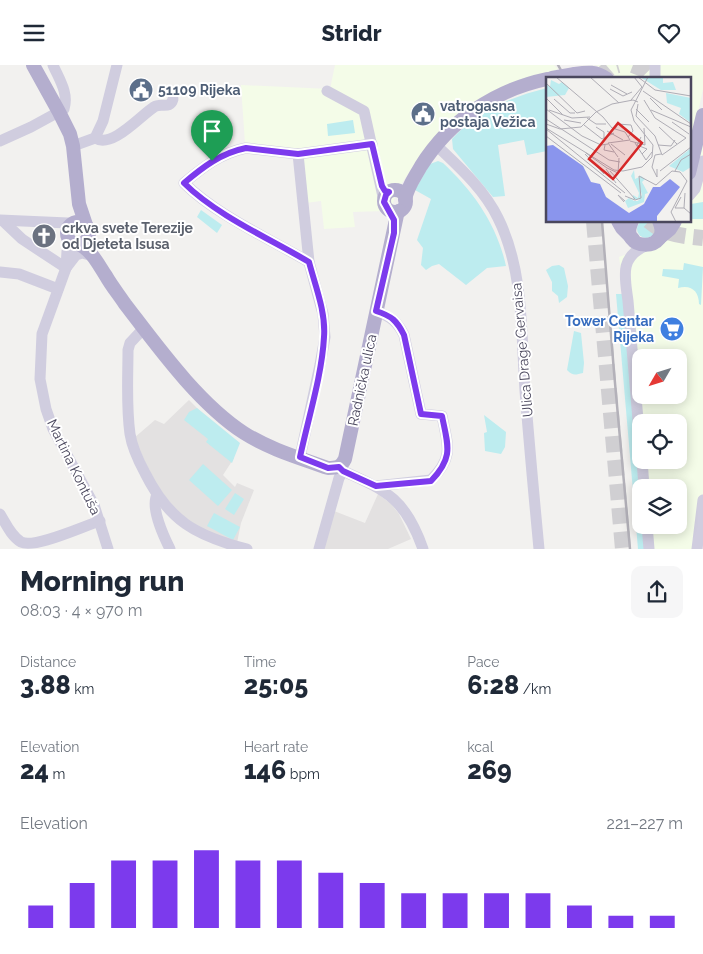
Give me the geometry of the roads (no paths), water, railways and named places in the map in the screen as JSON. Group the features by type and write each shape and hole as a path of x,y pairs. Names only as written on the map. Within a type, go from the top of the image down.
{"main road":[{"path":"33,65 70,133 83,237"},
{"path":"554,77 592,72 604,77"},
{"path":"395,197 459,121 484,102 502,93 521,85 546,79"},
{"path":"690,169 703,115"},
{"name":"Radnička ulica","path":"341,469 345,459 394,233 395,197"},
{"path":"79,205 77,215 67,233 69,240 83,237"},
{"path":"71,223 80,222 83,237 113,287 179,372 217,413 252,437 328,468 341,469"},
{"path":"619,223 638,242 654,243 670,229 674,223"},
{"path":"632,223 630,230 638,242"},
{"path":"658,239 661,229 660,223"}],"street":[{"path":"0,141 64,109 64,91 61,79 53,65"},
{"path":"73,146 95,138 103,121 117,65"},
{"name":"Radnička ulica","path":"327,91 364,111 372,144 395,197"},
{"path":"95,138 100,141 113,138 155,106 168,106 172,103 173,99"},
{"path":"309,262 228,216 192,191 184,183 212,161 246,148 298,154 372,144"},
{"name":"Ulica Drage Gervaisa","path":"437,145 483,194 499,219 511,252 520,297 538,549"},
{"path":"298,154 309,262 323,314 324,337 320,365 300,457"},
{"path":"690,196 695,189 703,161"},
{"path":"2,221 71,223"},
{"path":"2,221 22,239 66,268 76,255 86,253 96,259"},
{"name":"Martina Kontuša","path":"83,237 68,251 66,268 42,334 40,373 46,409 54,429 94,505 108,549"},
{"path":"637,414 625,278 626,266 638,242"},
{"path":"0,271 19,274 58,289"},
{"path":"376,311 387,315 398,323 404,335 421,414 442,416 448,452 446,460 431,481 376,486"},
{"path":"144,328 130,343 128,350 128,417 133,448 157,495 172,513 194,530 216,540 247,549"},
{"path":"341,469 376,486 400,505 414,526 423,549"},
{"name":"Radnička ulica","path":"319,549 341,469"},
{"path":"400,505 397,491 406,484"},
{"path":"157,495 154,503 170,549"},
{"path":"699,546 703,500"},
{"path":"0,514 16,539 28,545 45,541 100,521"},
{"path":"648,534 649,549"}],"tunnel":[{"path":"599,77 611,67 618,65"},
{"path":"633,65 643,69 651,77"},
{"path":"594,223 623,549"},
{"path":"651,223 668,232 703,238"}],"railway":[{"path":"558,65 565,77"},
{"path":"602,223 630,549"}],"place":[{"name":"51109 Rijeka","path":"141,90"},
{"name":"vatrogasna postaja Vežica","path":"423,114"},
{"name":"crkva svete Terezije od Djeteta Isusa","path":"44,236"},
{"name":"Tower Centar Rijeka","path":"672,329"}]}
